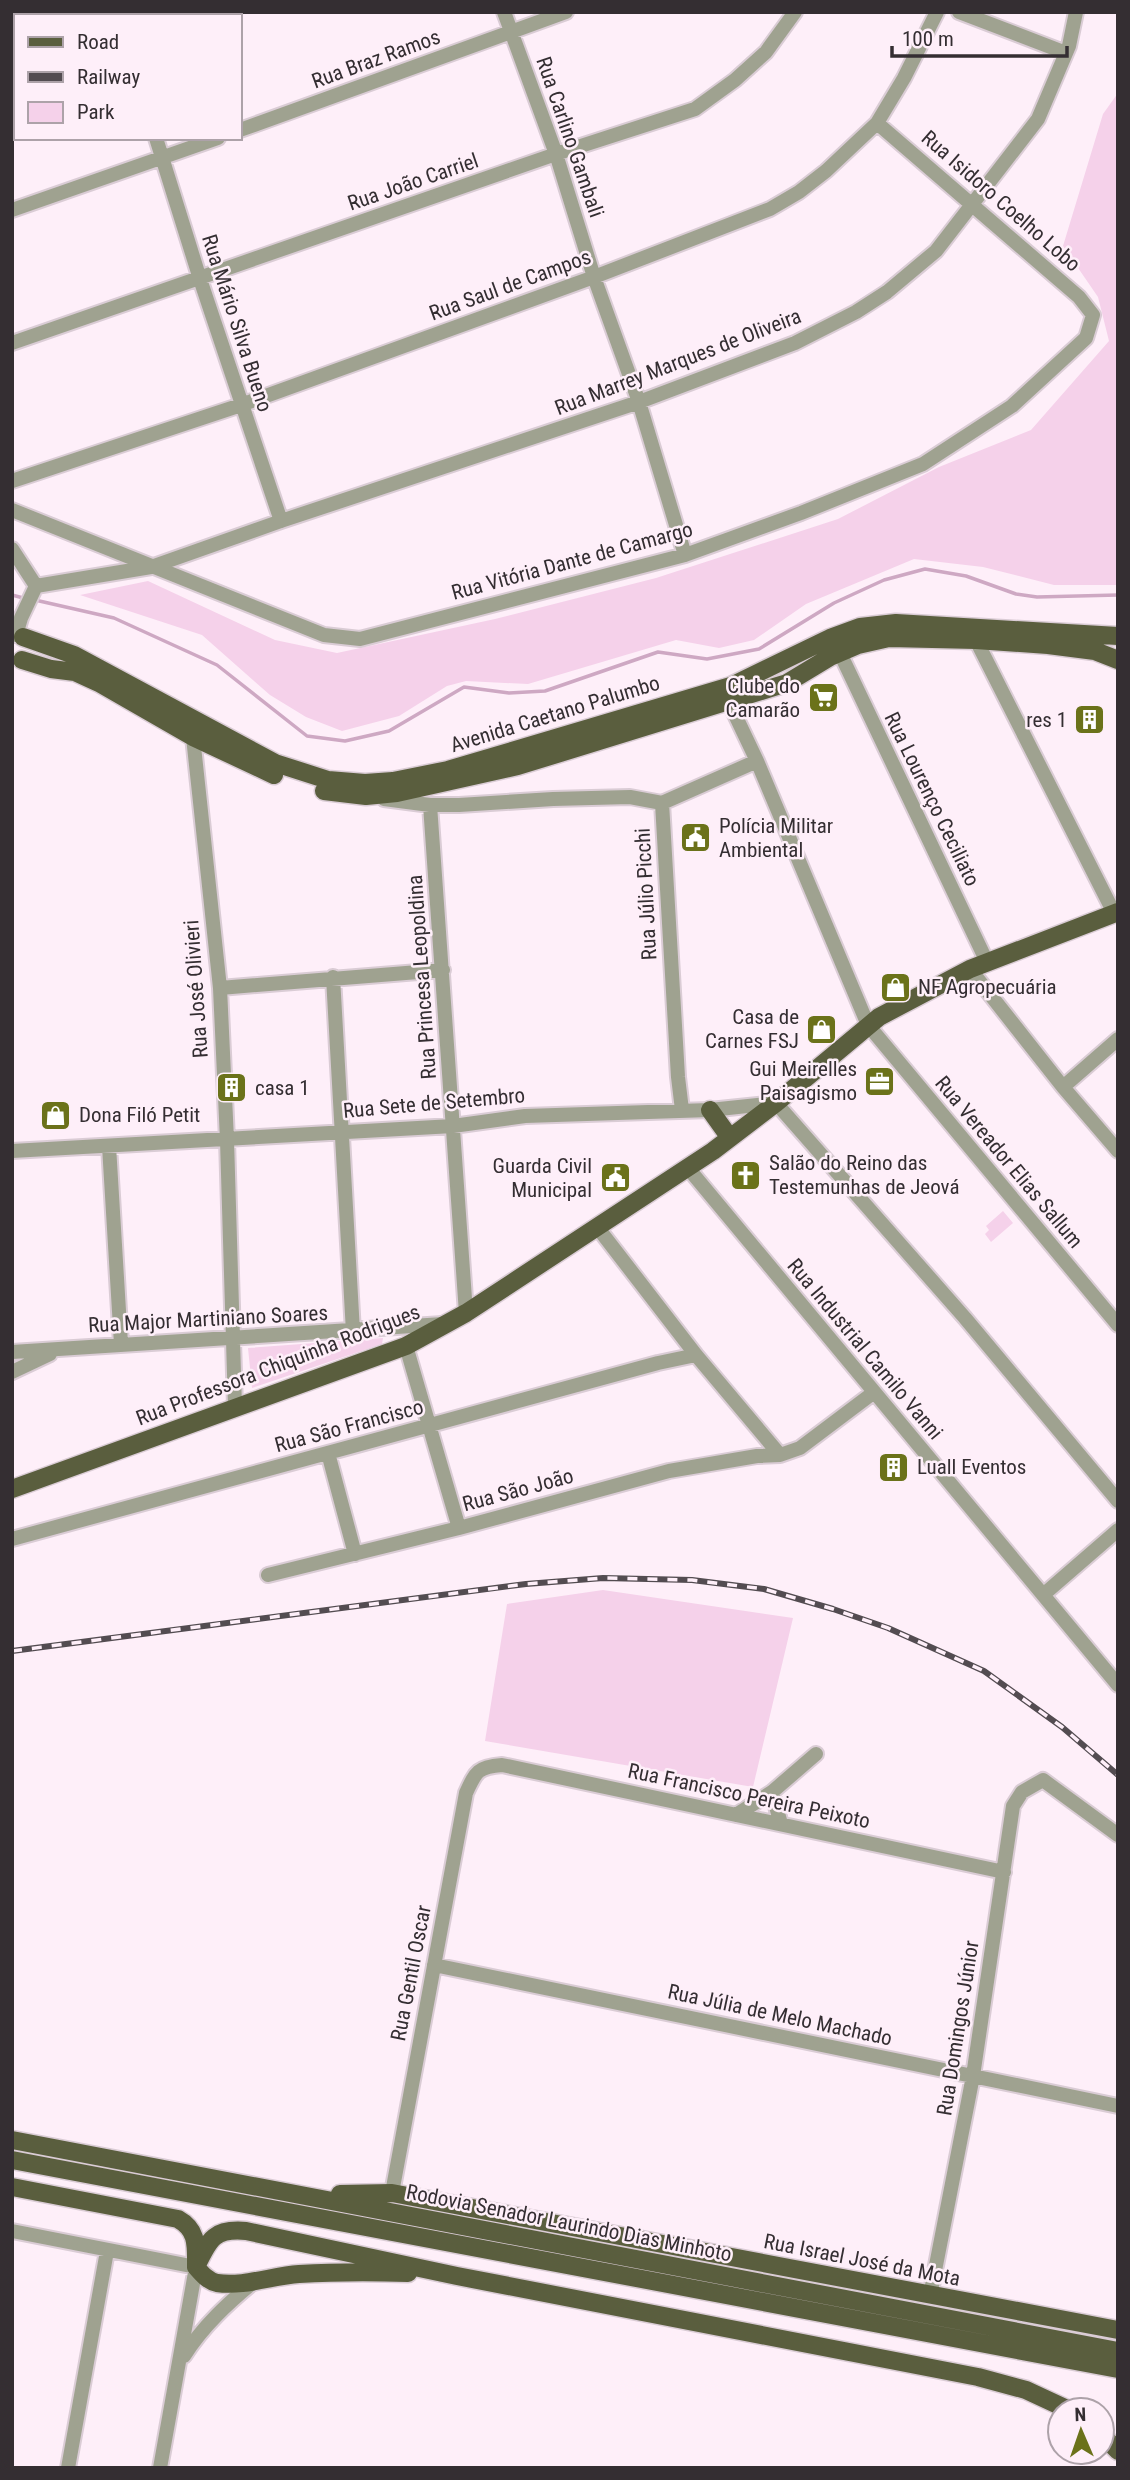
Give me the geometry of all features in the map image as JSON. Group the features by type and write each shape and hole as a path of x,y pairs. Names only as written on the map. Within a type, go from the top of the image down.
{"main road":[{"name":"Avenida Caetano Palumbo","path":"18,631 74,654 275,763 328,780 365,783 393,781 448,770 731,686 830,638 860,627 896,623 1118,636"},
{"path":"17,661 29,650 18,631"},
{"name":"Avenida Caetano Palumbo","path":"17,661 75,672 193,737 268,772 319,790 366,796 397,793 518,766 787,683 839,653 858,645 889,638 976,640 1091,651 1118,660"},
{"name":"Rua Professora Chiquinha Rodrigues","path":"12,1489 406,1346 466,1313 688,1168 776,1103 878,1017 979,966 1116,912"},
{"path":"710,1110 730,1138"},
{"name":"Rodovia Senador Laurindo Dias Minhoto","path":"12,2140 1118,2351"},
{"name":"Rodovia Senador Laurindo Dias Minhoto","path":"12,2160 1118,2369"},
{"path":"12,2187 178,2219 192,2229 196,2241 196,2267 208,2280 215,2283 240,2284 300,2274 405,2273 457,2276"},
{"name":"Rua Israel José da Mota","path":"288,2194 392,2193 1118,2330"},
{"path":"196,2267 209,2240 229,2229 246,2231 457,2276 978,2376 1026,2390 1046,2399"}],"street":[{"name":"Rua Carlino Gambali","path":"504,12 556,153 594,277 639,402 685,555"},
{"name":"Rua Braz Ramos","path":"242,130 566,12"},
{"name":"Rua João Carriel","path":"12,342 200,279 556,153 695,109 766,52 795,12"},
{"name":"Rua Saul de Campos","path":"12,481 242,405 594,277 770,209 799,192 826,171 877,123 904,78 937,12"},
{"path":"959,12 1066,53"},
{"name":"Rua Marrey Marques de Oliveira","path":"35,590 151,567 639,402 795,343 856,312 887,292 936,251 1038,119 1066,53 1076,12"},
{"name":"Rua Isidoro Coelho Lobo","path":"877,123 1079,297 1093,315"},
{"name":"Rua Mário Silva Bueno","path":"157,140 281,521"},
{"path":"12,210 212,140"},
{"name":"Rua Vitória Dante de Camargo","path":"12,510 324,635 360,639 685,555 801,513 923,464 939,456 1021,398 1086,338 1093,315"},
{"path":"12,549 35,590 18,631"},
{"path":"976,640 1116,912"},
{"name":"Rua Lourenço Ceciliato","path":"839,653 979,966 1063,1087 1118,1151"},
{"name":"Rua Vereador Elias Sallum","path":"729,702 757,761 869,1025 1118,1325"},
{"name":"Rua José Olivieri","path":"193,737 219,988 227,1140 235,1407"},
{"path":"662,803 757,761"},
{"name":"Rua Júlio Picchi","path":"366,796 430,805 630,797 662,803 682,1110"},
{"name":"Rua Princesa Leopoldina","path":"430,805 466,1313"},
{"path":"219,988 443,970"},
{"path":"333,977 353,1332"},
{"path":"1063,1087 1118,1039"},
{"path":"776,1103 965,1318 1118,1501"},
{"name":"Rua Sete de Setembro","path":"12,1151 453,1126 525,1116 710,1110 776,1103"},
{"path":"109,1146 121,1344"},
{"name":"Rua Industrial Camilo Vanni","path":"688,1168 1118,1685"},
{"path":"598,1228 696,1355 780,1455 800,1448 873,1393"},
{"name":"Rua Major Martiniano Soares","path":"12,1352 448,1324"},
{"path":"406,1346 459,1528"},
{"path":"12,1372 58,1350"},
{"name":"Rua São Francisco","path":"12,1539 658,1363 696,1355"},
{"path":"328,1453 355,1554"},
{"name":"Rua São João","path":"268,1575 459,1528 669,1471 758,1456 780,1455"},
{"path":"1043,1595 1118,1530"},
{"path":"736,1815 772,1792 816,1754"},
{"name":"Rua Francisco Pereira Peixoto","path":"485,1767 502,1765 1004,1872"},
{"name":"Rua Gentil Oscar","path":"392,2193 467,1793 475,1773 485,1767"},
{"name":"Rua Domingos Júnior","path":"930,2296 973,2076 1013,1806 1022,1792 1043,1780 1118,1835"},
{"path":"772,1792 781,1824"},
{"name":"Rua Júlia de Melo Machado","path":"434,1965 1118,2106"},
{"path":"12,2231 196,2267 160,2468"},
{"path":"68,2468 107,2251"},
{"path":"179,2363 195,2337 220,2311 257,2280"}],"green space":[{"path":"1118,93 1118,585 1054,585 983,567 914,559 806,604 754,640 719,648 676,640 528,684 466,681 447,686 399,716 342,731 306,717 270,695 202,635 80,595 148,581 275,640 337,653 495,619 656,578 838,519 939,467 1031,430 1109,341 1098,297 1063,246 1103,114"},
{"path":"1003,1211 1013,1223 991,1242 985,1234 989,1230 986,1226"},
{"path":"383,1338 382,1344 252,1388 248,1348"},
{"path":"603,1590 793,1618 753,1787 485,1741 507,1604"}],"waterway":[{"path":"35,600 114,618 217,665 307,736 345,741 389,731 464,687 509,693 545,691 658,652 707,659 759,649 834,603 884,580 925,569 966,576 1016,594 1037,597 1118,595"},
{"path":"12,595 27,599"}],"railway":[{"path":"12,1651 526,1584 603,1578 692,1580 764,1589 833,1609 888,1628 984,1671 1062,1727 1118,1775"}],"place":[{"name":"Clube do Camarão","path":"823,698"},
{"name":"res 1","path":"1090,720"},
{"name":"Polícia Militar Ambiental","path":"696,838"},
{"name":"NF Agropecuária","path":"895,987"},
{"name":"Casa de Carnes FSJ","path":"822,1029"},
{"name":"Gui Meirelles Paisagismo","path":"880,1081"},
{"name":"casa 1","path":"232,1088"},
{"name":"Dona Filó Petit","path":"56,1115"},
{"name":"Salão do Reino das Testemunhas de Jeová","path":"746,1175"},
{"name":"Guarda Civil Municipal","path":"615,1178"},
{"name":"Luall Eventos","path":"894,1467"}]}
